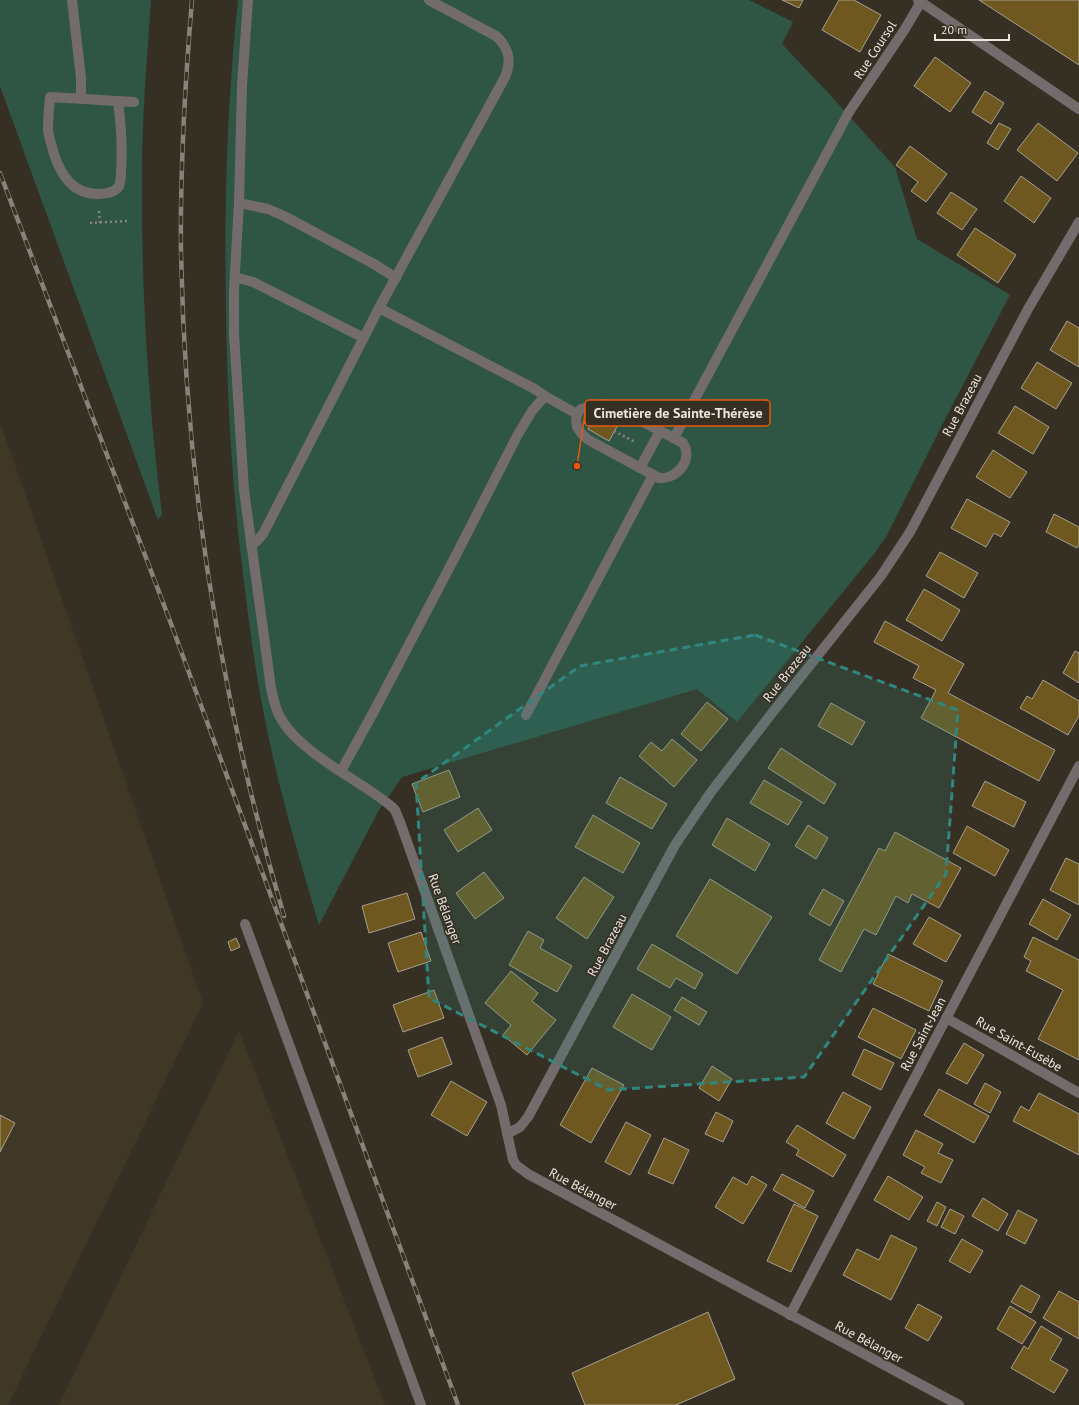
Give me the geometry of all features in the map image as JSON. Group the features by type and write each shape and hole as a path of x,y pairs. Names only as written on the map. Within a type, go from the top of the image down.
{"street":[{"path":"72,0 82,99"},
{"name":"Rue Bélanger","path":"248,0 242,86 234,328 244,490 271,688 279,717 287,728 308,748 395,810 501,1105 513,1160 516,1165 528,1174 959,1405"},
{"path":"251,545 263,534 379,308 509,69 509,56 506,48 496,36 429,0"},
{"path":"920,0 1079,109"},
{"name":"Rue Coursol","path":"674,438 849,112 905,29 920,0"},
{"path":"118,101 122,136 119,185 114,191 106,194 97,194 79,190 72,186 58,164 48,132 50,97 82,99 118,101 134,102"},
{"path":"239,203 268,209 279,214 374,264 396,278"},
{"name":"Rue Brazeau","path":"508,1134 520,1127 528,1117 675,845 696,812 899,551 1028,309 1079,222"},
{"path":"235,277 253,282 364,338"},
{"path":"379,308 533,388 578,414"},
{"path":"341,771 434,598 517,436 532,411 545,396"},
{"path":"608,404 674,438 683,443 686,447 687,452 683,466 671,476 659,478 587,439 577,427 576,419 581,409 608,404"},
{"path":"640,468 660,431"},
{"path":"526,715 653,475"},
{"name":"Rue Saint-Jean","path":"790,1315 1079,766"},
{"path":"245,924 421,1405"},
{"name":"Rue Saint-Eusèbe","path":"946,1018 1079,1093"}],"path":[{"path":"99,205 100,222"},
{"path":"90,224 127,221"},
{"path":"614,431 620,434"}],"highlighted area":[{"path":"755,635 958,710 946,874 804,1077 608,1090 429,998 416,783 580,666"}],"shaded area":[{"path":"0,422 203,1003 8,1405 0,1405"},
{"path":"239,1031 385,1405 59,1405"}],"green space":[{"path":"0,0 151,0 143,131 142,217 146,345 162,514 158,520 0,86"},
{"path":"238,0 749,0 793,22 782,44 895,167 917,239 1010,295 943,423 886,537 874,554 737,722 697,689 402,777 379,810 319,925 287,815 266,724 249,624 234,489 227,370 225,232 231,77"}],"building":[{"path":"782,0 803,0 799,8"},
{"path":"839,0 854,0 881,15 860,52 822,30"},
{"path":"979,0 1079,0 1079,65"},
{"path":"935,57 971,83 950,112 914,86"},
{"path":"985,91 1004,103 991,124 972,112"},
{"path":"999,123 1011,129 998,150 987,143"},
{"path":"1038,123 1078,153 1057,181 1017,150"},
{"path":"910,146 947,174 926,202 911,191 918,182 896,165"},
{"path":"1021,176 1051,198 1034,223 1004,201"},
{"path":"951,192 977,209 962,230 937,213"},
{"path":"975,228 1016,255 998,283 957,255"},
{"path":"1067,321 1079,328 1079,367 1050,350"},
{"path":"1037,362 1072,383 1056,409 1021,388"},
{"path":"1015,406 1049,427 1033,454 998,433"},
{"path":"598,409 620,421 609,441 588,429 590,426 584,423 592,410 596,413"},
{"path":"993,450 1027,472 1010,498 976,477"},
{"path":"967,499 1010,522 1001,537 994,533 986,547 951,528"},
{"path":"1054,514 1079,527 1079,545 1077,548 1046,532"},
{"path":"940,552 978,573 964,598 926,576"},
{"path":"924,589 960,610 942,641 906,620"},
{"path":"885,621 964,664 948,693 1055,750 1039,781 921,718 936,690 913,678 919,666 874,642"},
{"path":"1075,651 1079,653 1079,683 1063,673"},
{"path":"1043,680 1079,701 1079,716 1068,735 1020,708 1027,696 1032,699"},
{"path":"707,702 728,719 701,751 681,734"},
{"path":"831,703 865,722 852,745 818,726"},
{"path":"672,739 697,760 674,787 639,756 651,742 662,751"},
{"path":"781,748 836,784 824,804 768,768"},
{"path":"449,770 460,797 423,812 412,784"},
{"path":"620,777 667,804 652,829 606,803"},
{"path":"764,780 802,802 788,825 750,803"},
{"path":"985,781 1026,802 1014,827 972,806"},
{"path":"478,808 492,830 458,852 444,830"},
{"path":"593,815 640,843 623,873 575,847"},
{"path":"727,818 770,844 755,871 712,845"},
{"path":"808,825 828,838 816,859 795,846"},
{"path":"967,826 1009,850 995,876 953,853"},
{"path":"895,832 961,868 939,908 912,894 908,903 896,896 876,935 864,929 841,972 819,960 879,848 885,851"},
{"path":"1066,858 1079,864 1079,905 1050,890"},
{"path":"484,872 504,898 475,919 456,893"},
{"path":"584,877 614,897 587,939 556,918"},
{"path":"710,879 772,917 737,974 676,936"},
{"path":"823,889 844,901 830,926 809,914"},
{"path":"407,893 415,919 369,933 362,906"},
{"path":"1043,899 1071,915 1057,940 1029,924"},
{"path":"929,917 961,935 946,962 913,944"},
{"path":"528,931 544,940 540,948 572,966 557,992 509,965"},
{"path":"421,932 431,961 398,972 388,943"},
{"path":"1033,937 1079,960 1079,1060 1038,1039 1063,990 1026,971 1031,961 1024,957"},
{"path":"236,938 240,947 231,951 228,942"},
{"path":"652,944 703,974 695,989 676,978 670,988 637,969"},
{"path":"888,954 943,981 929,1011 873,984"},
{"path":"511,971 538,993 532,1001 556,1020 527,1055 503,1035 511,1025 485,1003"},
{"path":"434,990 444,1018 403,1032 393,1005"},
{"path":"632,994 671,1017 652,1050 613,1027"},
{"path":"682,997 707,1012 699,1025 674,1010"},
{"path":"873,1008 916,1030 901,1059 858,1037"},
{"path":"442,1037 452,1064 418,1077 408,1050"},
{"path":"964,1043 984,1055 967,1084 946,1073"},
{"path":"864,1049 894,1063 881,1090 852,1075"},
{"path":"712,1066 732,1079 719,1101 699,1088"},
{"path":"592,1068 624,1085 591,1143 560,1125"},
{"path":"451,1081 487,1102 467,1136 431,1115"},
{"path":"985,1083 1001,1092 990,1113 974,1104"},
{"path":"939,1089 989,1116 974,1143 924,1115"},
{"path":"843,1092 871,1107 854,1139 826,1123"},
{"path":"1039,1093 1079,1114 1079,1155 1013,1121 1021,1106 1029,1111"},
{"path":"716,1112 733,1121 723,1142 705,1134"},
{"path":"0,1115 15,1123 0,1152"},
{"path":"626,1122 651,1135 630,1175 605,1162"},
{"path":"797,1125 846,1155 833,1177 796,1155 799,1150 786,1142"},
{"path":"916,1130 943,1144 938,1153 953,1160 941,1183 921,1173 925,1167 903,1155"},
{"path":"664,1138 689,1150 673,1184 648,1173"},
{"path":"782,1174 814,1191 805,1208 773,1190"},
{"path":"752,1176 767,1185 743,1224 715,1207 733,1177 747,1185"},
{"path":"888,1176 923,1197 909,1220 874,1200"},
{"path":"983,1198 1008,1214 998,1231 972,1216"},
{"path":"937,1202 946,1207 937,1226 927,1221"},
{"path":"794,1204 818,1216 791,1272 767,1261"},
{"path":"950,1209 964,1216 955,1234 941,1227"},
{"path":"1018,1210 1037,1220 1025,1244 1006,1234"},
{"path":"891,1235 917,1248 891,1300 843,1275 857,1249 879,1260"},
{"path":"962,1239 983,1251 970,1273 949,1261"},
{"path":"1021,1285 1040,1296 1031,1313 1011,1302"},
{"path":"1059,1291 1079,1302 1079,1339 1043,1318"},
{"path":"918,1304 942,1317 928,1341 905,1328"},
{"path":"1010,1306 1036,1322 1022,1344 997,1329"},
{"path":"708,1312 735,1379 676,1405 585,1405 572,1373"},
{"path":"1041,1326 1062,1339 1050,1360 1068,1370 1054,1393 1011,1368 1024,1346 1028,1349"}],"railway":[{"path":"192,0 187,62 181,188 181,251 184,335 198,503 224,670 241,752 261,834 284,916"},
{"path":"0,173 170,621 458,1405"}],"place":[{"name":"Cimetière de Sainte-Thérèse","path":"577,466"}]}
